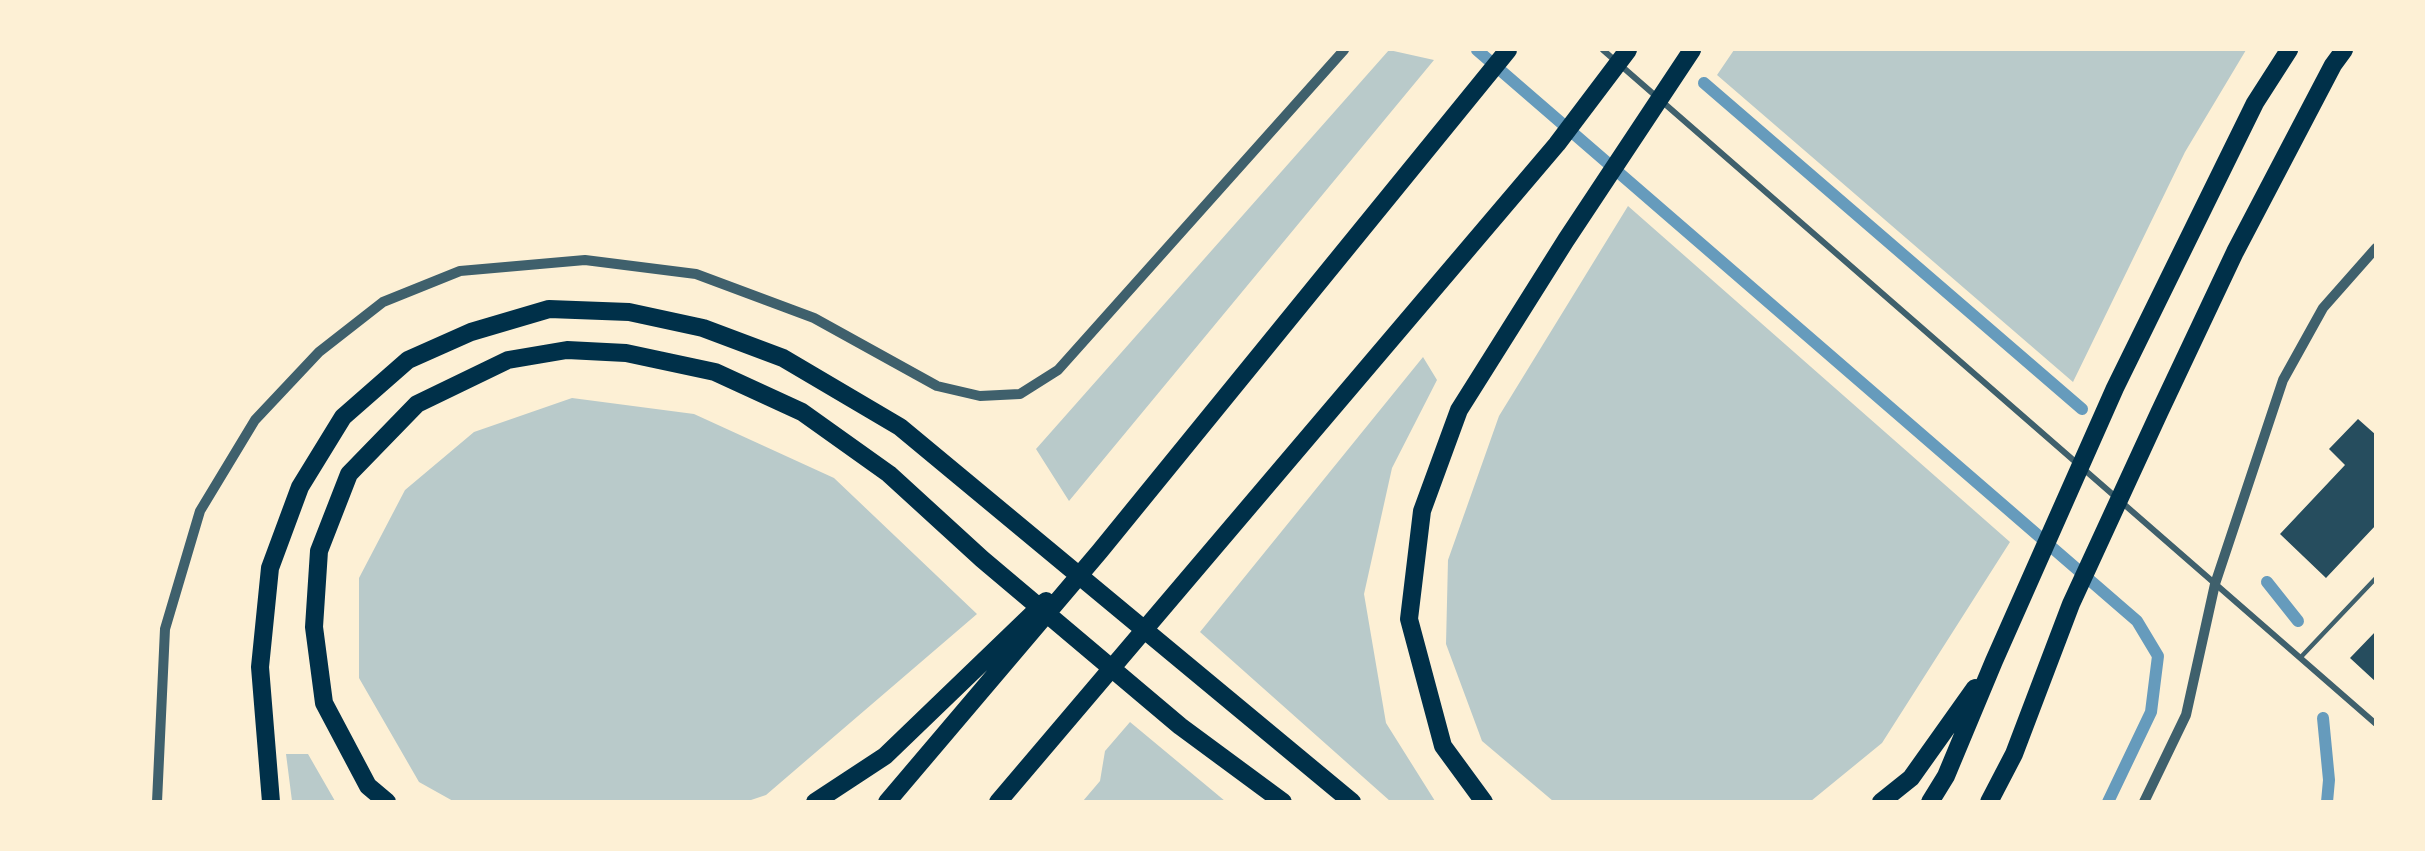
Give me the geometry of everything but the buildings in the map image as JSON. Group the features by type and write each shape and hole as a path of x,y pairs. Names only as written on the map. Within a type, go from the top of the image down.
{"highway":[{"path":"815,801 885,756 1067,591 1508,50"},
{"path":"998,801 1557,144 1628,50"},
{"path":"1484,801 1443,746 1409,619 1422,512 1459,410 1692,50"},
{"path":"1930,801 1946,776 1994,661 2115,388 2255,103 2289,50"},
{"path":"1989,801 2014,754 2072,604 2235,252 2344,50"},
{"path":"271,801 260,667 270,568 300,487 343,417 408,360 471,332 549,309 630,312 703,328 783,358 900,427 1352,801"},
{"path":"387,801 368,786 324,703 314,627 319,551 349,474 417,404 508,360 567,350 626,353 715,372 802,412 889,474 982,559 1180,726 1282,801"},
{"path":"887,801 1021,632 1100,551"},
{"path":"1881,801 1911,778 1994,661"}],"street":[{"path":"157,801 165,629 200,511 255,420 319,352 383,302 460,271 585,260 696,274 814,318 937,386 980,396 1020,394 1058,370 1344,50"},
{"path":"1603,50 2376,724"},
{"path":"2144,801 2186,715 2215,584 2283,380 2323,308 2376,248"}],"lane":[{"path":"2300,658 2376,578"}],"shaded area":[{"path":"1389,50 1434,60 1069,501 1036,449"},
{"path":"1734,50 2246,50 2185,152 2073,382 1717,75"},
{"path":"1628,206 2010,542 1882,743 1811,801 1553,801 1482,741 1446,644 1448,560 1499,416"},
{"path":"1423,357 1437,380 1392,468 1364,594 1386,723 1435,801 1390,801 1200,632"},
{"path":"572,398 694,414 834,478 977,614 766,795 748,801 453,801 419,782 359,678 359,578 405,490 474,432"},
{"path":"1130,722 1225,801 1083,801 1100,781 1105,751"},
{"path":"286,754 308,754 335,801 292,801"}],"waterway":[{"path":"1477,50 2137,621 2158,656 2151,712 2108,802"},
{"path":"1704,83 2082,409"},
{"path":"2267,582 2298,621"},
{"path":"2323,718 2329,780 2327,802"}]}
